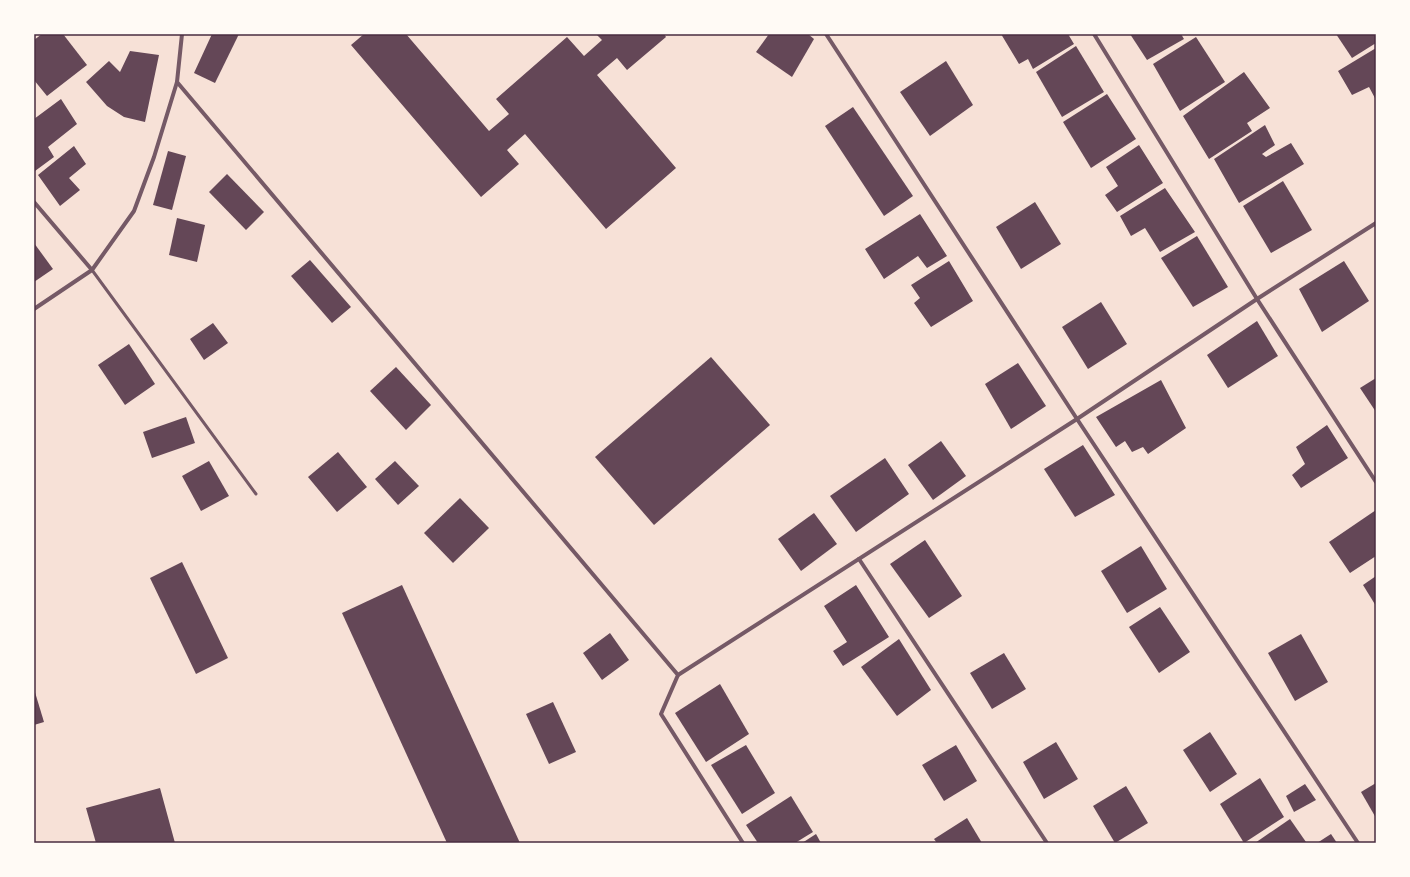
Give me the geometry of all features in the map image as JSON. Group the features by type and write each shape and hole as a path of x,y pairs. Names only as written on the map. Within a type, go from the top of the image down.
{"street":[{"path":"34,309 92,270 134,211 154,157 177,82 182,34"},
{"path":"826,34 1076,419 1358,843"},
{"path":"1094,34 1257,299 1376,482"},
{"path":"177,82 678,674"},
{"path":"34,202 92,270"},
{"path":"743,843 662,714 678,674 1076,419 1257,299 1376,223"},
{"path":"859,559 1047,843"}],"lane":[{"path":"92,270 256,494"}],"building":[{"path":"42,34 63,34 87,65 47,96 34,80 34,40"},
{"path":"212,34 239,34 215,83 194,73"},
{"path":"364,34 406,34 489,131 509,114 496,99 567,37 584,56 602,40 596,34 664,34 666,37 627,70 617,58 597,75 676,168 606,229 525,134 507,150 519,164 481,197 351,45"},
{"path":"769,34 808,34 814,39 792,77 756,52"},
{"path":"1001,34 1068,34 1074,44 1033,69 1028,59 1019,64"},
{"path":"1130,34 1181,34 1184,39 1147,60"},
{"path":"1336,34 1376,34 1376,43 1352,58"},
{"path":"1196,37 1225,82 1180,111 1153,64"},
{"path":"1076,46 1104,92 1062,117 1036,72"},
{"path":"1376,48 1376,100 1369,87 1352,95 1338,71"},
{"path":"130,51 159,55 145,122 124,117 107,106 86,82 109,61 120,72"},
{"path":"946,61 973,105 930,136 900,92"},
{"path":"1244,72 1270,108 1247,123 1252,131 1209,159 1183,116"},
{"path":"1107,94 1136,139 1091,168 1063,122"},
{"path":"61,99 77,124 48,147 54,157 35,171 34,119"},
{"path":"853,107 913,196 884,216 825,126"},
{"path":"1265,125 1275,145 1262,154 1266,157 1291,143 1304,164 1239,203 1214,159"},
{"path":"1139,145 1163,183 1117,212 1105,195 1118,186 1106,167"},
{"path":"74,146 86,164 69,178 80,190 60,206 38,175"},
{"path":"168,151 186,156 172,210 153,205"},
{"path":"227,174 264,212 246,230 209,192"},
{"path":"1283,181 1312,230 1271,253 1243,206"},
{"path":"1165,188 1195,232 1160,252 1145,228 1131,236 1120,216"},
{"path":"1035,202 1061,244 1021,269 996,227"},
{"path":"920,214 947,256 927,268 918,256 884,279 865,249"},
{"path":"177,218 205,225 197,262 169,255"},
{"path":"1197,236 1228,287 1193,307 1161,258"},
{"path":"34,243 53,269 34,282"},
{"path":"310,260 351,307 332,323 291,276"},
{"path":"949,261 973,301 931,327 914,303 920,298 911,285"},
{"path":"1344,261 1369,301 1322,332 1299,289"},
{"path":"1101,302 1127,344 1088,369 1062,327"},
{"path":"1257,321 1278,356 1228,388 1207,355"},
{"path":"213,323 228,343 204,360 190,339"},
{"path":"129,344 155,384 125,405 98,365"},
{"path":"711,357 770,425 654,525 595,457"},
{"path":"1018,363 1046,406 1011,429 985,384"},
{"path":"396,367 431,405 406,430 370,391"},
{"path":"1376,378 1376,412 1360,388"},
{"path":"1161,380 1186,428 1148,454 1143,447 1132,452 1125,441 1116,447 1096,417"},
{"path":"186,417 195,443 152,458 143,432"},
{"path":"1327,425 1348,458 1301,488 1292,475 1305,464 1296,447"},
{"path":"941,441 966,476 933,500 908,465"},
{"path":"1083,445 1115,495 1075,517 1044,469"},
{"path":"338,452 367,487 337,512 308,477"},
{"path":"885,458 909,494 856,532 830,496"},
{"path":"209,461 229,496 201,511 182,476"},
{"path":"395,461 419,486 398,505 375,479"},
{"path":"460,498 489,528 453,563 424,533"},
{"path":"1376,510 1376,556 1350,573 1329,542"},
{"path":"814,513 837,544 801,571 778,539"},
{"path":"925,540 962,596 929,618 890,564"},
{"path":"1141,546 1167,589 1127,613 1101,571"},
{"path":"182,562 228,658 196,674 150,578"},
{"path":"1376,576 1376,606 1363,585"},
{"path":"402,585 520,843 447,843 342,613"},
{"path":"856,585 889,637 843,666 833,651 847,642 824,606"},
{"path":"1160,607 1190,652 1159,673 1129,627"},
{"path":"610,633 629,660 602,680 583,653"},
{"path":"1301,634 1328,682 1295,701 1268,653"},
{"path":"899,639 931,690 897,716 861,667"},
{"path":"1004,653 1026,689 992,709 970,673"},
{"path":"720,684 749,734 706,762 675,713"},
{"path":"34,689 44,722 34,725"},
{"path":"553,702 576,752 549,764 526,714"},
{"path":"1210,732 1237,774 1210,792 1183,750"},
{"path":"1056,742 1078,779 1044,799 1023,762"},
{"path":"746,745 775,793 742,814 711,765"},
{"path":"956,745 977,781 944,801 922,765"},
{"path":"1260,778 1284,817 1244,843 1220,804"},
{"path":"1376,783 1376,818 1361,792"},
{"path":"1305,784 1316,800 1294,812 1286,796"},
{"path":"1126,786 1148,823 1115,843 1093,806"},
{"path":"160,788 175,843 96,843 86,808"},
{"path":"791,796 813,832 795,843 758,843 746,825"},
{"path":"967,818 982,843 937,843 934,839"},
{"path":"1290,819 1306,842 1255,843"},
{"path":"816,834 821,843 802,843"},
{"path":"1331,834 1337,843 1317,843"}]}
